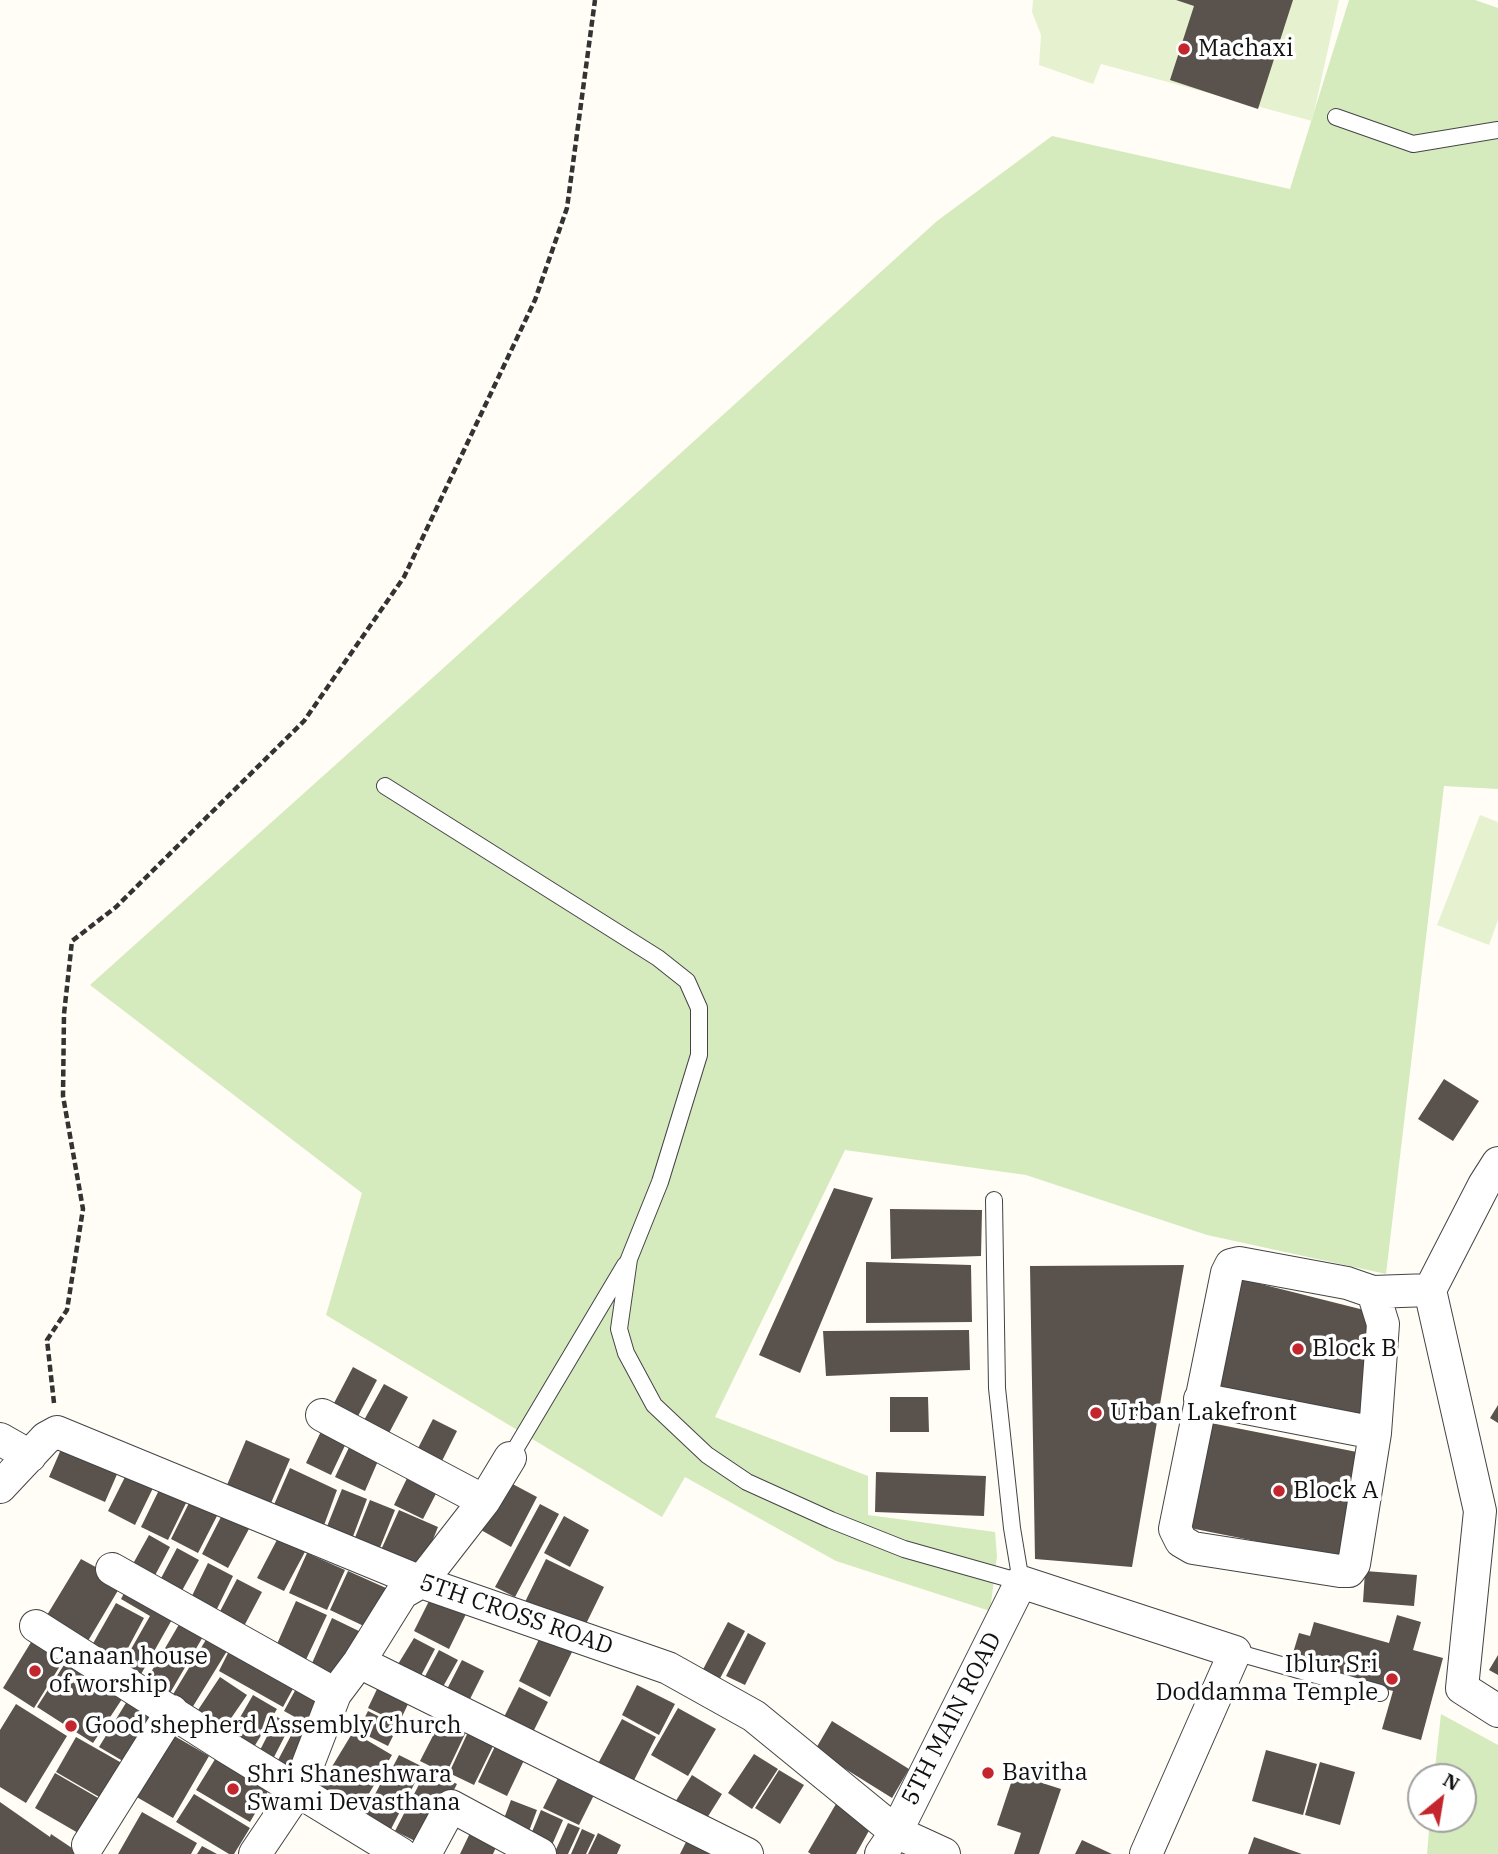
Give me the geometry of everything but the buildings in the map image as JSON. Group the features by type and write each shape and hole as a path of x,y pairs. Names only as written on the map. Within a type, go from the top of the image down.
{"street":[{"path":"1498,1163 1430,1290 1480,1511 1462,1688 1498,1711"},
{"path":"1373,1292 1383,1324 1375,1433 1354,1564 1349,1571 1340,1572 1193,1548 1181,1541 1175,1529 1200,1399 1231,1265 1239,1263 1347,1283 1373,1292 1430,1290"},
{"path":"1200,1399 1375,1433"},
{"path":"322,1415 484,1501"},
{"path":"0,1487 46,1438 57,1432"},
{"name":"5TH CROSS ROAD","path":"57,1432 421,1583 668,1668 754,1716 888,1843 944,1854"},
{"path":"0,1439 30,1456"},
{"path":"255,1854 298,1790 335,1694 359,1662 402,1594 421,1583 484,1501 510,1458"},
{"path":"112,1569 335,1694"},
{"path":"1021,1582 1235,1652 1146,1854"},
{"name":"5TH MAIN ROAD","path":"888,1843 1021,1582"},
{"path":"36,1626 401,1854"},
{"path":"359,1662 747,1854"},
{"path":"88,1845 172,1711"},
{"path":"425,1854 451,1806 540,1854"}],"lane":[{"path":"1336,117 1413,144 1498,130"},
{"path":"385,786 658,957 687,981 699,1008 699,1055 660,1182 629,1259 510,1458"},
{"path":"629,1259 619,1329 626,1353 654,1405 707,1455 747,1482 831,1520 904,1549 1021,1582 1012,1528 997,1388 994,1200"},
{"path":"1235,1652 1380,1693"}],"path":[{"path":"57,1432 47,1340 67,1310 83,1209 63,1096 64,1014 72,941 116,907 304,721 404,577 535,300 567,208 595,0"}],"green space":[{"name":"Machaxi","path":"1033,0 1339,0 1312,121 1101,64 1093,84 1039,65 1041,35 1032,12"},
{"path":"1349,0 1475,0 1498,8 1498,789 1444,786 1386,1274 1207,1235 1026,1175 845,1150 715,1417 868,1476 868,1515 995,1532 997,1556 990,1611 836,1561 685,1477 662,1517 326,1315 362,1193 90,985 937,221 1052,136 1290,189"},
{"path":"1480,815 1498,822 1498,920 1489,945 1437,925"},
{"path":"1441,1714 1498,1745 1498,1854 1427,1854 1429,1833 1477,1833 1477,1763 1436,1763"}],"place":[{"name":"Machaxi","path":"1184,49"},
{"name":"Block B","path":"1298,1349"},
{"name":"Urban Lakefront","path":"1096,1413"},
{"name":"Block A","path":"1279,1491"},
{"name":"Canaan house of worship","path":"35,1671"},
{"name":"Iblur Sri Doddamma Temple","path":"1392,1679"},
{"name":"Good shepherd Assembly Church","path":"71,1726"},
{"name":"Bavitha","path":"988,1773"},
{"name":"Shri Shaneshwara Swami Devasthana","path":"233,1789"}]}
